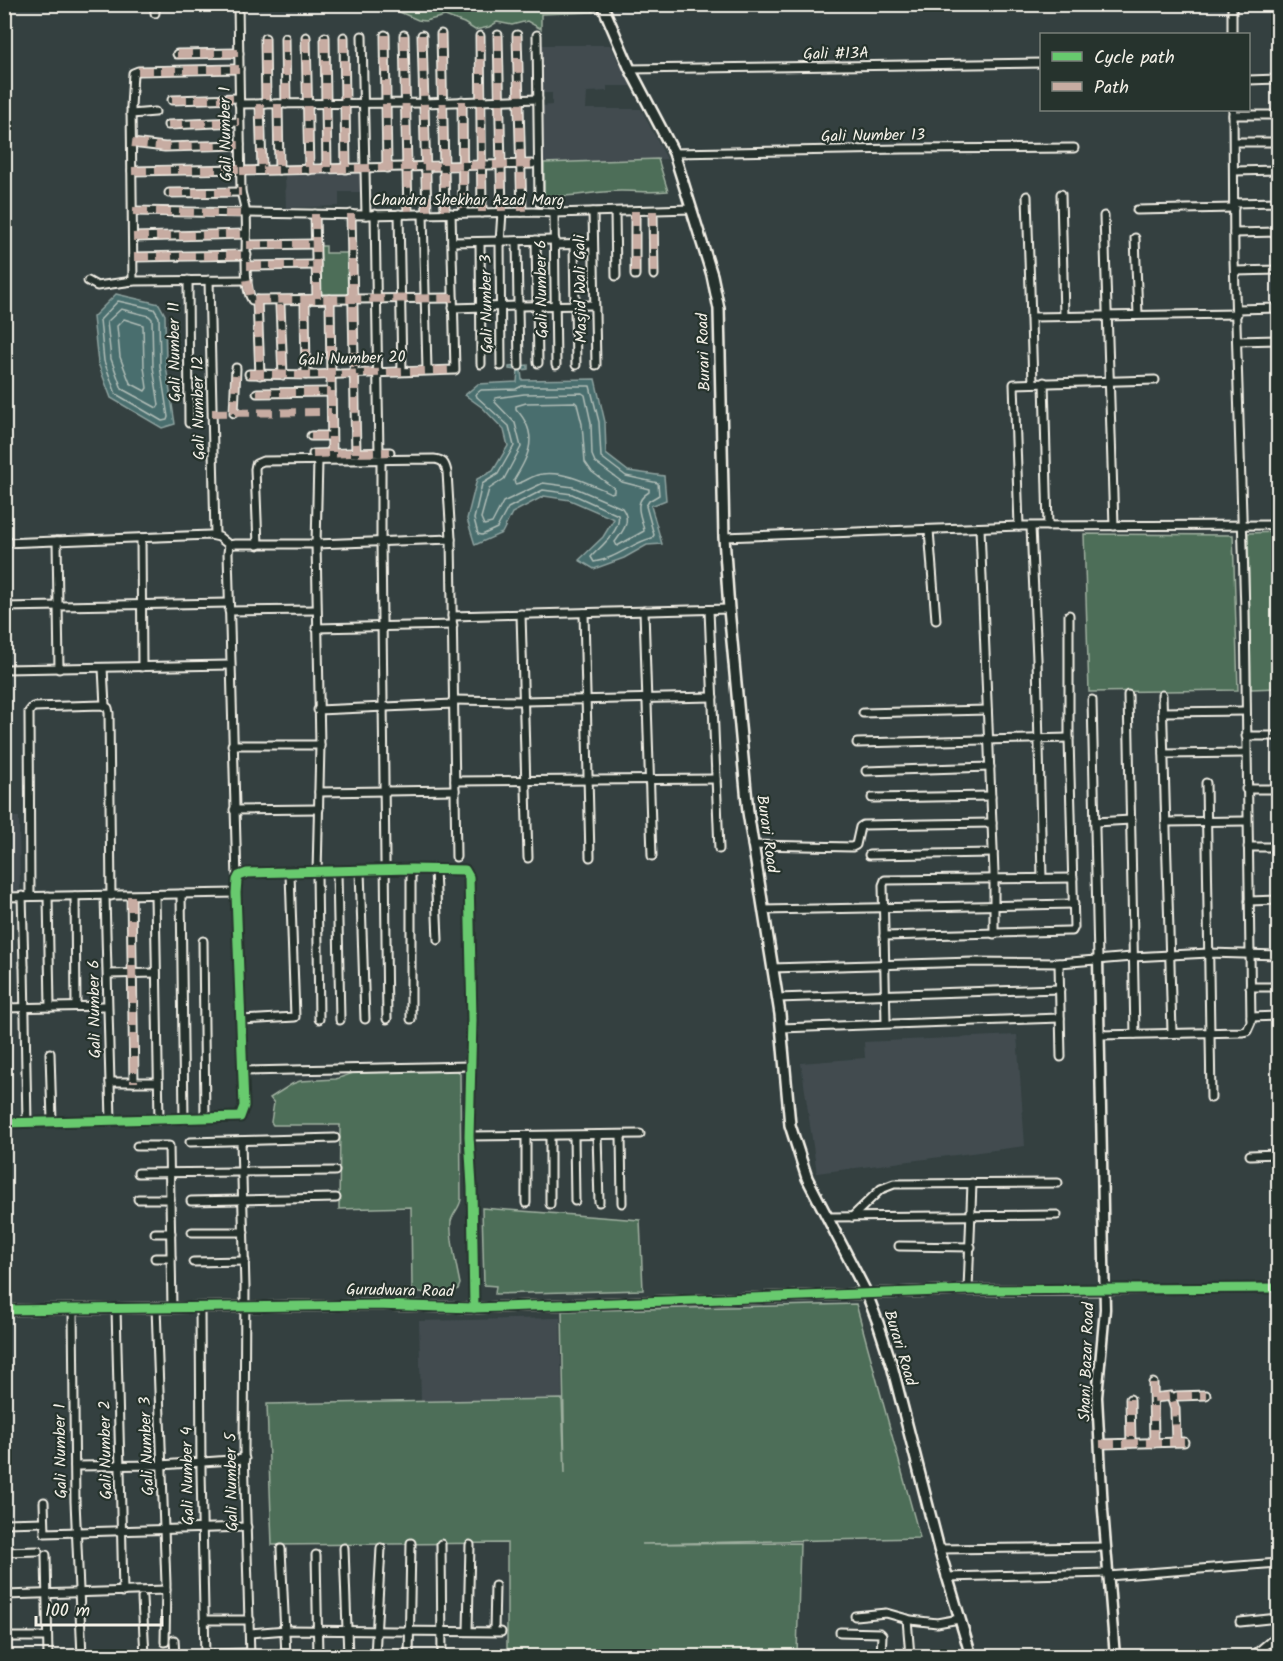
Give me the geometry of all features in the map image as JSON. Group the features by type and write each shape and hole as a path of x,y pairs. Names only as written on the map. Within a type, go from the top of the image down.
{"main road":[{"name":"Burari Road","path":"602,4 630,69 674,153 712,275 718,309 724,537 729,609 752,845 777,998 791,1134 807,1178 867,1294 892,1366 946,1577 971,1656"}],"street":[{"path":"155,4 155,13"},
{"name":"Gali Number 1","path":"238,4 240,170 241,192 246,214 247,280"},
{"path":"1232,4 1232,33"},
{"path":"404,35 408,214"},
{"path":"422,35 427,370"},
{"name":"Gali Number 3","path":"498,35 502,212 500,242 501,366"},
{"path":"517,35 522,212"},
{"path":"537,35 539,202"},
{"path":"362,36 365,168 371,214 378,371 387,1019"},
{"path":"385,36 387,168"},
{"path":"480,36 482,213"},
{"path":"324,37 327,170"},
{"path":"344,37 346,169"},
{"path":"441,37 443,166 452,242 453,308 594,305"},
{"path":"262,170 265,38"},
{"path":"279,170 285,38"},
{"path":"306,38 309,170"},
{"path":"177,54 238,53"},
{"name":"Gali #13A","path":"630,69 1040,63"},
{"path":"133,281 131,114 133,73 138,71 239,69"},
{"path":"1250,80 1278,79"},
{"path":"172,100 307,105 538,99"},
{"path":"462,101 463,213"},
{"path":"131,114 155,112"},
{"path":"1100,1035 1210,1033 1247,1031 1250,1028 1242,525 1234,271 1233,112 1278,115"},
{"path":"168,125 239,122"},
{"path":"1233,142 1278,142"},
{"path":"132,143 165,147 240,145"},
{"name":"Gali Number 13","path":"674,153 902,148 1074,148"},
{"path":"132,171 327,170 532,164"},
{"path":"1234,171 1278,170"},
{"path":"169,193 241,192"},
{"path":"1061,194 1064,316"},
{"path":"1027,196 1033,383"},
{"path":"1137,210 1278,202"},
{"name":"Chandra Shekhar Azad Marg","path":"133,211 246,214 425,214 691,209"},
{"path":"653,210 654,275"},
{"path":"635,211 635,275"},
{"name":"Masjid Wali Gali","path":"593,212 596,365"},
{"path":"615,212 616,276"},
{"name":"Gali Number 6","path":"554,213 556,365"},
{"path":"315,214 317,299"},
{"path":"351,214 356,453"},
{"path":"399,214 402,370"},
{"path":"1104,216 1114,526"},
{"path":"1234,233 1278,232"},
{"path":"133,237 246,234"},
{"path":"1136,238 1138,315"},
{"path":"452,242 536,240 574,245 593,244"},
{"path":"536,240 538,363"},
{"path":"517,241 519,366"},
{"path":"480,242 481,364"},
{"path":"246,245 316,244"},
{"path":"574,245 576,365"},
{"path":"134,257 247,255"},
{"path":"247,266 316,264"},
{"path":"1234,271 1278,270"},
{"name":"Gali Number 11","path":"188,280 189,423"},
{"name":"Gali Number 12","path":"209,280 215,535"},
{"path":"247,280 252,300 453,298"},
{"name":"Gali Number 11","path":"88,281 97,286 133,281 247,280"},
{"path":"330,298 332,454"},
{"path":"256,300 260,375"},
{"path":"305,303 306,375"},
{"path":"280,304 283,375"},
{"name":"Gali Number 20","path":"249,374 306,375 455,370 453,308"},
{"path":"1031,317 1237,312 1278,308"},
{"path":"1237,341 1278,340"},
{"path":"234,413 236,368"},
{"path":"1019,526 1013,387 1015,384 1155,380"},
{"path":"1044,382 1048,526"},
{"path":"257,393 331,392"},
{"path":"311,436 331,436"},
{"path":"258,545 256,464 263,461 318,461 380,456 390,452"},
{"path":"313,454 356,453 434,459 446,465 451,538 456,857"},
{"path":"318,461 316,628 320,745 317,873 319,1019"},
{"path":"724,537 1019,526 1278,525"},
{"path":"1031,527 1037,659 1042,878"},
{"path":"980,528 994,878 994,934"},
{"path":"929,530 936,620"},
{"path":"4,543 215,535 229,545 451,538"},
{"path":"141,538 142,667"},
{"path":"57,541 59,669"},
{"path":"4,1123 240,1117 244,1106 244,1071 236,893 229,545"},
{"path":"4,607 142,606 316,610"},
{"path":"452,616 729,609"},
{"path":"709,610 719,849"},
{"path":"644,611 652,856"},
{"path":"584,613 590,857"},
{"path":"521,614 528,858"},
{"path":"884,936 1072,931 1074,904 1069,738 1069,615"},
{"path":"316,628 453,625"},
{"path":"4,669 230,665"},
{"name":"Gali Number 6","path":"103,668 105,706 109,712 108,974 111,1121"},
{"path":"1162,694 1172,1032"},
{"path":"1128,695 1135,1034"},
{"path":"318,710 453,702 713,698"},
{"path":"1092,700 1098,960"},
{"path":"30,896 29,712 33,707 105,706"},
{"path":"863,713 987,710"},
{"path":"1162,712 1245,711"},
{"path":"1246,736 1278,736"},
{"path":"857,743 1069,738"},
{"path":"232,745 320,745"},
{"path":"1164,754 1246,753"},
{"path":"866,771 990,767"},
{"path":"455,781 716,779"},
{"path":"1206,783 1211,1098"},
{"path":"1246,789 1278,789"},
{"path":"319,792 455,790"},
{"path":"872,798 991,796"},
{"path":"234,810 319,809"},
{"path":"1095,822 1131,820"},
{"path":"1166,822 1246,821"},
{"path":"752,845 852,847 856,845 860,827 863,825 992,824"},
{"path":"1248,847 1278,847"},
{"path":"869,855 993,853"},
{"path":"237,880 243,874 411,869 465,870 469,877 472,1020 469,1136 474,1308"},
{"path":"411,869 411,1019"},
{"path":"435,869 438,940"},
{"path":"360,871 365,1019"},
{"path":"337,872 340,1020"},
{"path":"241,1020 295,1017 290,874"},
{"path":"886,1023 883,885 885,880 1073,878"},
{"path":"4,897 236,893"},
{"path":"181,894 184,1119"},
{"path":"155,895 159,1120"},
{"path":"22,896 27,1122"},
{"path":"48,896 50,1006"},
{"path":"75,896 76,1006"},
{"path":"131,896 134,1082"},
{"path":"1249,901 1278,900"},
{"path":"763,910 1074,904"},
{"path":"203,941 205,1118"},
{"path":"772,968 885,963 1059,963 1209,953 1278,955"},
{"name":"Shani Bazar Road","path":"1098,960 1105,1290 1097,1397 1114,1656"},
{"path":"1059,963 1061,1057"},
{"path":"108,974 156,973"},
{"path":"1250,987 1278,987"},
{"path":"777,998 1060,989"},
{"path":"4,1008 104,1006"},
{"path":"1251,1017 1278,1017"},
{"path":"781,1028 1060,1018"},
{"path":"50,1053 52,1121"},
{"path":"244,1071 470,1066"},
{"path":"110,1082 158,1082"},
{"path":"469,1136 639,1134"},
{"path":"597,1135 599,1202"},
{"path":"621,1135 622,1203"},
{"path":"526,1136 526,1203"},
{"path":"550,1136 550,1204"},
{"path":"574,1136 575,1201"},
{"path":"189,1142 335,1138"},
{"name":"Gali Number 5","path":"241,1141 250,1655"},
{"path":"137,1146 170,1146 172,1307"},
{"path":"1250,1155 1278,1154"},
{"path":"138,1173 242,1170 335,1171"},
{"path":"852,1217 881,1189 894,1184 1058,1182"},
{"path":"968,1290 972,1183"},
{"path":"191,1201 336,1198"},
{"path":"138,1199 170,1199"},
{"path":"828,1217 1057,1215"},
{"path":"192,1232 244,1232"},
{"path":"155,1233 171,1233"},
{"path":"899,1246 971,1247"},
{"path":"155,1258 171,1258"},
{"path":"193,1262 244,1261"},
{"path":"1105,1290 1278,1288"},
{"name":"Gurudwara Road","path":"4,1310 375,1305 474,1308 968,1290 1105,1290"},
{"name":"Gali Number 3","path":"156,1307 166,1587 165,1642"},
{"name":"Gali Number 4","path":"200,1307 205,1655"},
{"name":"Gali Number 2","path":"116,1308 123,1592"},
{"name":"Gali Number 1","path":"73,1309 76,1533 82,1656"},
{"path":"1153,1383 1154,1443"},
{"path":"1177,1396 1206,1395"},
{"path":"1100,1444 1180,1442 1171,1396 1154,1398"},
{"path":"1130,1399 1131,1443"},
{"path":"75,1466 160,1465 245,1459"},
{"path":"44,1502 45,1533 247,1527"},
{"path":"4,1523 44,1522"},
{"path":"409,1656 411,1543"},
{"path":"441,1544 442,1656"},
{"path":"468,1630 470,1545"},
{"path":"939,1549 1106,1547"},
{"path":"344,1548 348,1656"},
{"path":"375,1656 381,1548"},
{"path":"281,1549 286,1656"},
{"path":"4,1552 38,1551"},
{"path":"46,1555 48,1656"},
{"path":"316,1555 318,1656"},
{"path":"946,1577 1108,1574 1278,1563"},
{"path":"250,1633 286,1630 497,1632 495,1586"},
{"path":"4,1595 123,1592 166,1587"},
{"path":"142,1598 145,1656"},
{"path":"855,1616 886,1613 907,1619 937,1623 960,1619"},
{"path":"1240,1622 1278,1618"},
{"path":"907,1619 910,1656"},
{"path":"205,1620 250,1620"},
{"path":"840,1632 880,1633 881,1656"},
{"path":"1254,1656 1278,1635"},
{"path":"4,1637 47,1637"},
{"path":"174,1640 175,1656"},
{"path":"205,1655 250,1655"}],"shaded area":[{"path":"542,45 610,45 631,86 607,86 607,91 587,92 586,109 641,109 667,159 544,163 542,106 552,105 552,93 542,93"},
{"path":"363,171 363,192 339,192 339,206 286,208 285,173"},
{"path":"5,817 19,817 20,892 5,892"},
{"path":"1017,1035 1025,1146 817,1173 801,1063 865,1058 864,1042"},
{"path":"560,1318 562,1399 421,1401 419,1321"}],"green space":[{"path":"387,5 591,5 593,12 541,14 541,29 527,21 512,25 497,22 489,27 475,30 445,16 425,21 418,20"},
{"path":"658,159 668,191 611,191 544,196 544,163"},
{"path":"319,246 326,246 326,253 349,253 350,294 319,294"},
{"path":"1278,532 1278,688 1251,689 1248,533"},
{"path":"1084,534 1233,535 1238,690 1089,692"},
{"path":"458,1071 460,1074 461,1199 452,1218 451,1227 460,1284 454,1291 428,1293 412,1288 411,1207 339,1209 340,1125 273,1125 271,1122 274,1103 270,1098 300,1081 336,1079 356,1072"},
{"path":"482,1208 640,1220 643,1290 495,1294 496,1286 484,1285"},
{"path":"856,1304 920,1538 642,1544 800,1543 797,1656 507,1656 507,1543 272,1545 267,1404 562,1399 565,1474 562,1311"}],"water":[{"path":"116,294 159,304 165,315 166,366 175,424 162,428 111,398 98,363 93,317"},
{"path":"528,365 528,369 521,370 522,380 595,379 605,422 606,454 628,471 664,476 666,500 651,506 662,544 647,545 624,558 594,569 579,560 603,537 614,519 570,500 544,496 512,513 502,533 475,545 467,519 477,479 493,471 508,446 504,430 483,408 465,395 478,384 517,382 518,370 509,369 509,367"},
{"path":"5,1059 9,1080 5,1102"}],"waterway":[{"path":"1266,1656 1278,1647"}],"marked path":[{"path":"441,34 445,213"},
{"path":"385,35 387,168"},
{"path":"404,35 408,214"},
{"path":"422,35 427,214"},
{"path":"498,35 502,212"},
{"path":"517,35 522,212"},
{"path":"480,36 482,213"},
{"path":"306,37 309,170"},
{"path":"325,37 327,169"},
{"path":"344,37 346,169"},
{"path":"265,38 266,104"},
{"path":"285,38 286,104"},
{"path":"177,54 239,53"},
{"path":"138,71 239,69"},
{"path":"172,100 239,98"},
{"path":"462,101 463,213"},
{"path":"260,104 262,170"},
{"path":"278,104 279,170"},
{"path":"168,125 239,122"},
{"path":"132,143 165,147 240,145"},
{"path":"240,171 532,164"},
{"path":"132,171 240,169"},
{"path":"169,193 241,192"},
{"path":"133,211 246,214"},
{"path":"635,211 635,275"},
{"path":"653,211 654,275"},
{"path":"315,214 317,299"},
{"path":"351,214 356,453"},
{"path":"133,237 246,234"},
{"path":"247,245 316,244"},
{"path":"134,257 247,255"},
{"path":"247,266 316,265"},
{"path":"247,280 252,300 453,298"},
{"path":"330,299 332,454"},
{"path":"257,300 260,375"},
{"path":"305,303 306,375"},
{"path":"280,305 283,375"},
{"path":"234,413 236,368"},
{"path":"249,374 313,375 455,370"},
{"path":"257,393 331,392"},
{"path":"212,413 331,412"},
{"path":"311,436 331,436"},
{"path":"313,454 390,452"},
{"path":"131,896 134,1082"},
{"path":"1153,1383 1154,1443"},
{"path":"1177,1396 1206,1395"},
{"path":"1154,1398 1171,1396 1175,1409 1176,1441"},
{"path":"1130,1399 1131,1443"},
{"path":"1100,1444 1184,1442"}],"cycle path":[{"path":"4,1123 240,1117 244,1106 236,893 239,876 247,873 465,870 469,877 472,1020 469,1136 474,1308"},
{"path":"4,1310 375,1305 474,1308 968,1290 1278,1288"}]}
